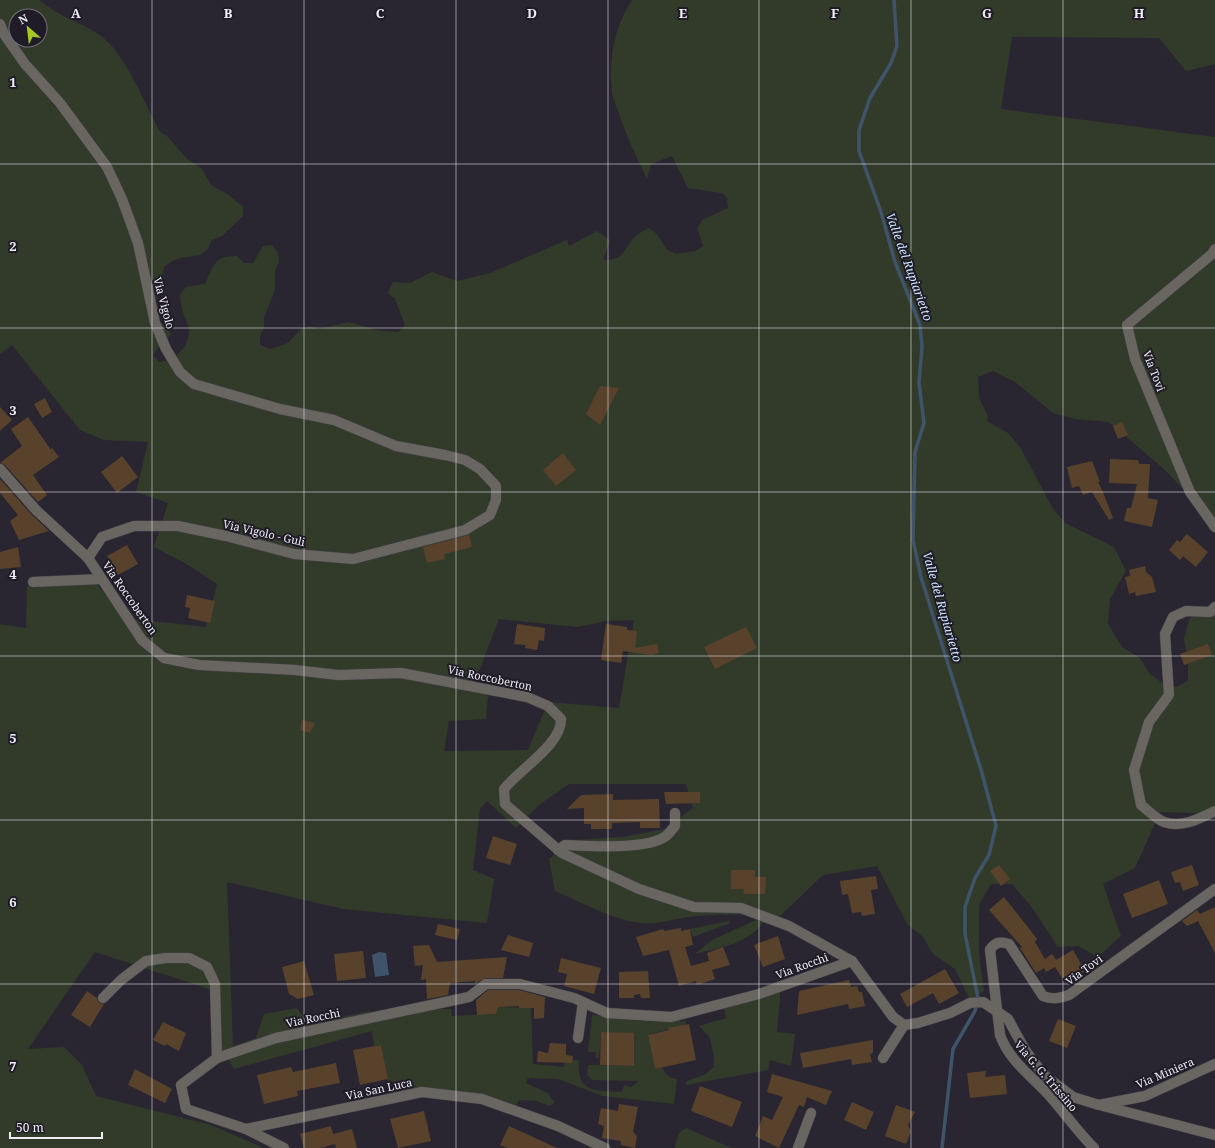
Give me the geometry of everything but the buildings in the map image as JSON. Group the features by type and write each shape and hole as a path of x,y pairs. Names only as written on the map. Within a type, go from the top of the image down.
{"street":[{"name":"Via Vigolo","path":"0,24 4,34 25,64 60,103 107,167 122,199 138,243 155,323 166,349 180,372 194,384 280,409 334,420 396,446 445,454 466,460"},
{"name":"Via Tovi","path":"1215,249 1212,254 1127,325 1135,359 1190,492 1215,526"},
{"name":"Via Vigolo - Guli","path":"88,558 102,537 134,526 178,526 226,536 294,554 353,560 410,546 465,530 490,515 496,500 496,486 480,469 466,460"},
{"name":"Via Roccoberton","path":"0,469 36,510 88,558 142,640 164,658 199,665 295,670 338,675 401,673 527,697 548,706 561,719 562,727 554,741 513,778 504,789 505,804 558,850 639,889 694,907 741,908 789,926 852,961"},
{"path":"33,582 102,579"},
{"path":"1215,607 1210,612 1186,611 1173,617 1165,634 1169,695 1149,722 1134,770 1141,805 1163,822 1179,824 1194,822 1215,811"},
{"path":"558,850 565,845 623,846 652,842 666,836 675,826 675,813"},
{"name":"Via Tovi","path":"997,1012 990,956 993,945 1001,942 1009,944 1043,996 1051,999 1060,998 1070,995 1215,889"},
{"path":"103,998 121,980 146,961 166,958 189,958 207,966 215,984 217,1058"},
{"path":"852,961 893,1017 904,1025 918,1023 950,1013 972,1003 983,1002 997,1012"},
{"name":"Via Rocchi","path":"284,1148 246,1129 186,1109 181,1085 217,1058 276,1038 469,997 486,984 520,984 583,1002 607,1013 671,1017 759,994 852,961"},
{"path":"578,1038 583,1002"},
{"name":"Via Miniera","path":"997,1012 1008,1019 1025,1050 1044,1075 1073,1097 1099,1105 1145,1096 1215,1064"},
{"name":"Via G. G. Trissino","path":"997,1012 1000,1035 1010,1055 1049,1095 1082,1136 1094,1148"},
{"path":"883,1058 904,1025"},
{"name":"Via San Luca","path":"246,1129 422,1092 482,1099 558,1126 605,1148"},
{"path":"1099,1105 1215,1135"},
{"path":"798,1148 811,1112"}],"green space":[{"path":"0,0 40,0 56,12 92,30 108,42 129,72 160,132 168,137 187,159 202,169 211,185 229,195 243,207 243,216 222,236 212,240 208,249 200,255 172,261 164,267 159,294 154,303 158,321 166,325 171,334 153,355 159,362 175,356 180,352 186,343 189,329 182,311 180,294 186,287 205,284 213,267 224,257 237,256 244,263 253,263 263,246 272,245 278,253 279,262 275,271 275,290 264,317 264,327 260,336 260,345 270,349 288,343 301,329 310,326 319,329 349,322 376,330 398,332 405,325 395,299 388,293 393,282 410,283 432,272 457,281 490,273 567,240 569,246 597,231 610,240 603,260 610,260 619,257 635,237 649,228 657,234 667,250 676,254 696,251 703,246 697,228 702,220 728,208 727,198 722,193 688,188 672,156 651,164 647,179 635,154 613,98 611,67 614,43 621,20 632,0 1215,0 1215,64 1186,71 1159,38 1012,37 1001,109 1215,137 1215,518 1212,519 1165,470 1109,422 1075,419 1053,413 1015,382 993,371 978,377 979,398 988,416 987,421 1008,433 1020,447 1052,507 1065,523 1114,547 1126,571 1110,599 1108,624 1122,647 1140,658 1149,673 1165,685 1176,687 1188,681 1188,661 1184,639 1189,619 1215,601 1215,814 1160,812 1135,868 1103,884 1121,936 1098,957 1078,946 1058,947 1031,906 1012,884 991,884 979,905 979,954 984,991 970,1000 955,969 933,954 923,937 907,924 877,866 823,875 780,916 712,915 689,917 665,922 641,923 608,914 555,891 549,859 573,840 623,837 665,829 693,808 686,784 569,784 539,805 516,828 487,801 480,809 473,870 494,879 487,923 343,909 227,882 233,1046 256,1038 264,1014 297,1008 309,1024 370,1011 371,1018 423,1009 451,1009 452,1016 496,1014 498,1007 531,1008 533,1064 564,1067 565,1060 579,1060 579,1071 584,1084 596,1090 622,1092 624,1085 631,1087 639,1081 592,1080 587,1074 588,1065 634,1066 634,1034 601,1032 599,1058 596,1058 596,1052 588,1052 592,1015 646,1021 680,1019 681,1022 685,1021 686,1024 648,1035 655,1068 662,1067 668,1076 677,1079 674,1104 603,1096 558,1079 530,1078 526,1080 526,1083 548,1093 554,1102 553,1104 550,1106 536,1101 519,1100 515,1109 482,1099 391,1096 381,1045 374,1046 372,1031 234,1069 221,1048 218,992 95,952 28,1049 64,1047 82,1065 96,1096 211,1125 264,1148 0,1148 0,624 26,628 27,586 94,581 124,618 206,627 217,584 190,566 154,547 168,503 136,492 148,442 104,440 80,430 12,345 0,354","holes":["499,619 578,627 606,621 634,620 619,708 548,702 528,750 444,751 449,721 486,719 488,696 473,687"]},
{"path":"756,920 763,922 750,935 742,940 724,947 695,954 712,940"},
{"path":"729,921 730,923 693,937 690,929"},
{"path":"781,986 777,1032 795,1034 791,1066 770,1060 768,1070 686,1085 687,1081 704,1075 714,1067 714,1058 710,1038 699,1026 726,1018 723,1003"},
{"path":"686,1128 733,1148 675,1148 678,1136"}],"water":[{"path":"379,952 386,953 389,975 375,977 372,955"}],"waterway":[{"name":"Valle del Rupiarietto","path":"894,0 897,46 891,63 870,98 859,130 859,151 881,212 895,262 920,325 922,347 919,383 924,423 915,452 913,540 921,577 982,773 996,826 989,855 975,878 965,907 965,934 978,998 975,1011 953,1049 942,1148"}]}
